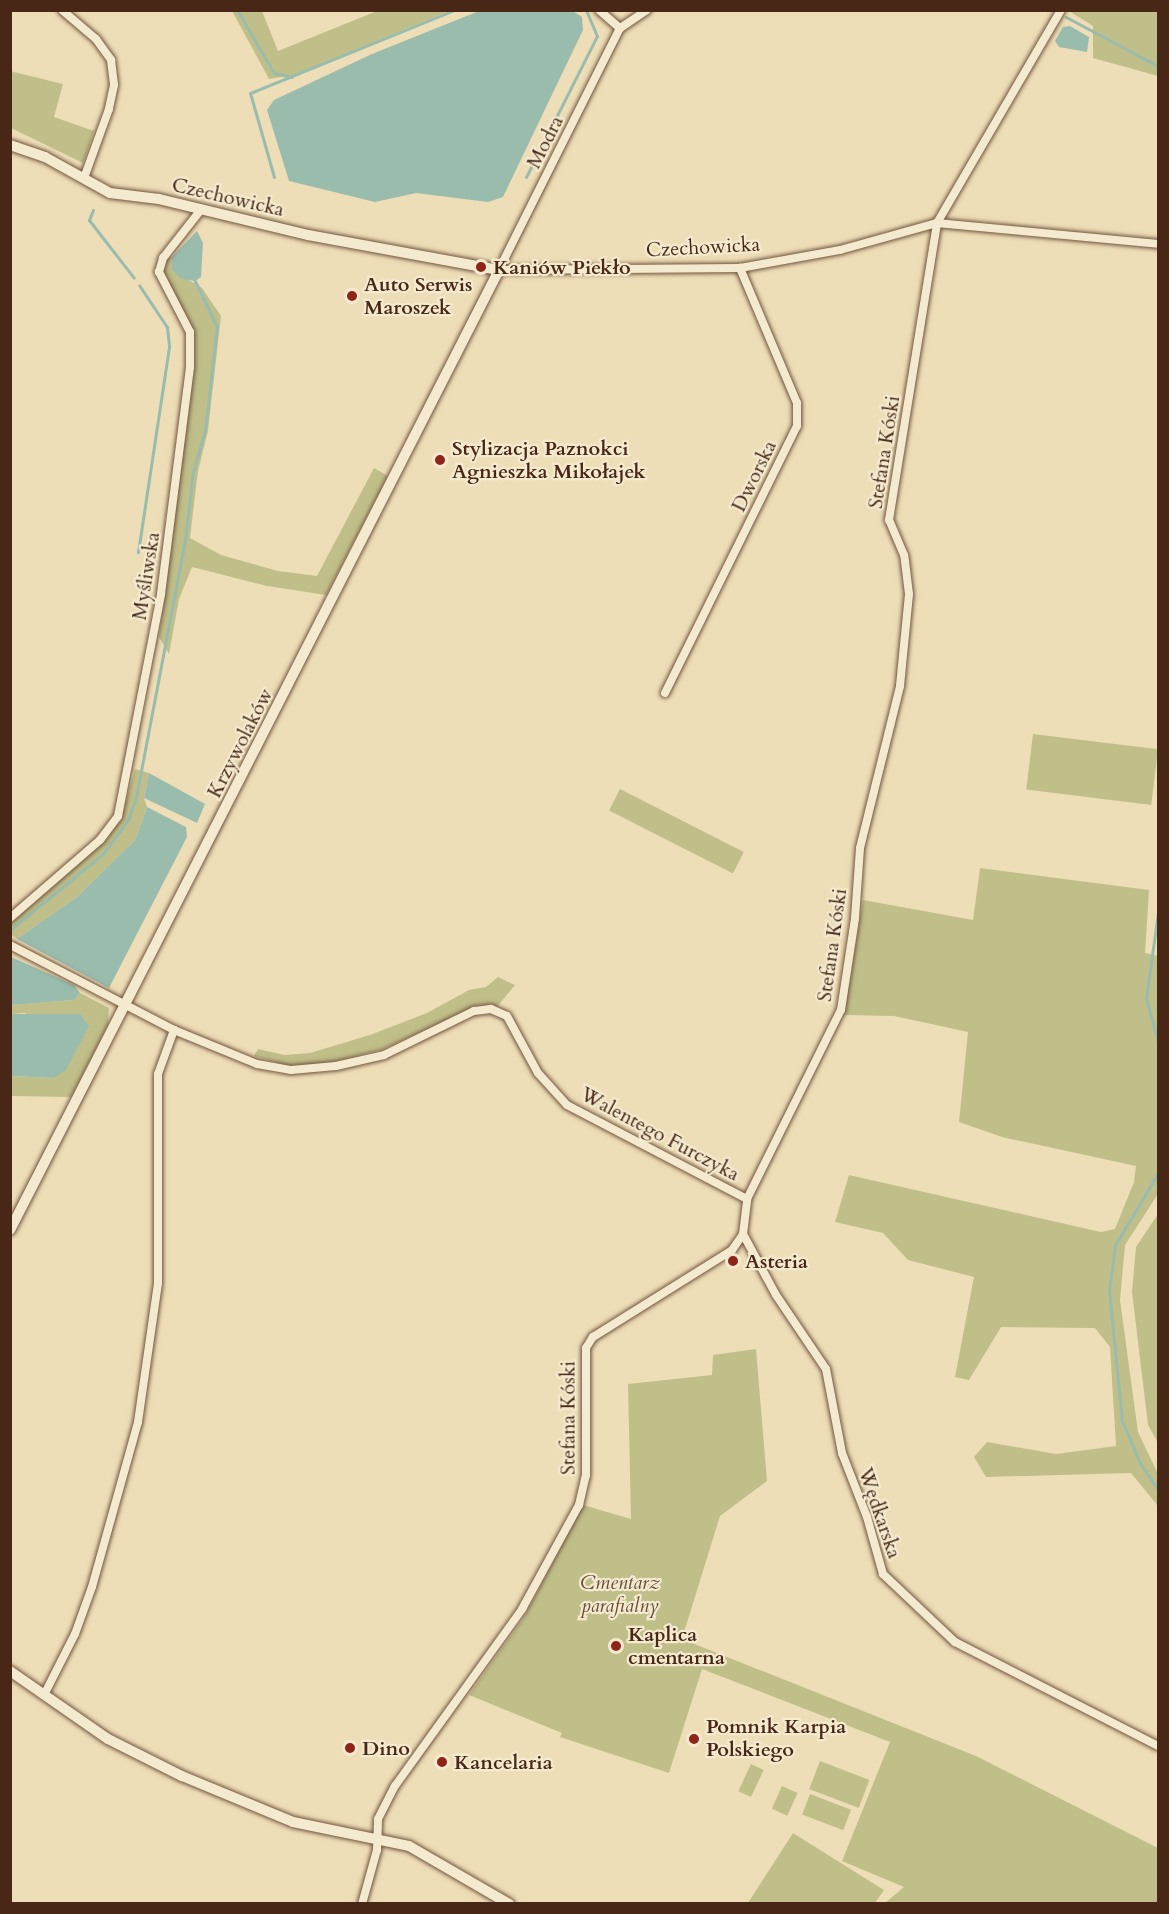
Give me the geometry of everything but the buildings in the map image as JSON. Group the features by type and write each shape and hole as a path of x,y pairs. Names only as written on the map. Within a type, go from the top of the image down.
{"street":[{"path":"62,10 96,39 111,60 114,84 109,109 84,178"},
{"path":"598,10 620,28"},
{"name":"Modra","path":"499,270 620,28 647,10"},
{"name":"Stefana Kóski","path":"362,1904 377,1837 378,1819 395,1786 522,1609 579,1504 586,1475 586,1348 593,1337 732,1250 743,1233 747,1199 841,1010 855,918 860,848 900,686 909,594 904,555 889,520 937,223 1061,10"},
{"name":"Czechowicka","path":"10,145 84,178 110,193 159,199 200,211 499,270 740,268 840,250 937,223 1158,243"},
{"name":"Myśliwska","path":"10,918 100,840 118,816 161,594 190,367 190,332 159,272 163,258 200,211"},
{"name":"Dworska","path":"665,693 797,426 797,403 740,268"},
{"name":"Krzywolaków","path":"10,1230 499,270"},
{"name":"Walentego Furczyka","path":"10,945 174,1030 257,1064 291,1070 336,1066 384,1055 474,1011 491,1009 507,1016 537,1073 567,1105 747,1199"},
{"path":"44,1695 75,1635 138,1422 158,1283 158,1074 174,1030"},
{"name":"Wędkarska","path":"743,1233 776,1295 826,1369 842,1453 867,1517 883,1574 955,1642 1158,1746"},
{"path":"10,1671 108,1739 227,1797 299,1824 377,1837 409,1846 509,1904"}],"green space":[{"path":"232,11 262,11 278,51 377,11 449,11 294,75 269,79"},
{"path":"1069,11 1158,11 1158,76 1093,58 1093,26"},
{"path":"10,71 63,84 54,117 94,131 83,163 11,128"},
{"path":"172,257 172,270 202,288 221,316 208,431 198,471 190,538 221,555 278,571 317,576 374,468 388,476 326,595 267,586 192,567 179,599 169,654 159,637 194,367 194,332 163,270 165,259"},
{"path":"1033,734 1158,749 1151,805 1026,790"},
{"path":"135,769 149,773 144,798 147,807 135,840 77,897 17,939 11,934 11,923 105,841 122,816"},
{"path":"620,789 744,852 733,873 609,810"},
{"path":"980,868 1149,890 1145,953 1158,956 1158,1194 1125,1245 1120,1300 1138,1432 1158,1474 1158,1506 1131,1473 986,1477 974,1457 987,1442 1056,1454 1116,1446 1110,1347 1095,1328 1001,1327 969,1380 955,1377 974,1277 908,1260 883,1233 835,1222 849,1175 1101,1232 1115,1229 1134,1182 1136,1166 1002,1137 959,1122 968,1032 894,1016 844,1015 863,900 973,920"},
{"path":"498,977 515,985 497,1007 490,1004 472,1008 383,1049 337,1061 294,1067 254,1056 258,1049 285,1055 310,1053 370,1035 427,1013 469,990 486,987"},
{"path":"80,993 109,1008 108,1025 71,1097 11,1096 11,1076 54,1078 25,1013 11,1014 11,1005 74,1000"},
{"path":"1158,1214 1158,1443 1148,1425 1132,1292 1136,1247"},
{"name":"Cmentarz parafialny","path":"756,1349 767,1481 720,1516 682,1639 976,1756 1158,1848 1158,1903 885,1903 904,1887 842,1861 890,1742 702,1669 669,1773 560,1737 562,1733 469,1695 523,1619 583,1505 631,1519 628,1384 712,1375 713,1355"},
{"path":"820,1761 869,1780 859,1808 809,1789"},
{"path":"751,1764 764,1770 751,1797 738,1791"},
{"path":"782,1786 798,1793 787,1816 772,1809"},
{"path":"810,1794 851,1810 843,1830 802,1815"},
{"path":"793,1833 884,1890 875,1903 748,1903"}],"shaded area":[{"path":"479,11 573,11 582,17 583,30 503,197 488,202 416,193 375,202 289,181 267,110 274,100 372,54"},
{"path":"1070,26 1089,37 1087,52 1059,47 1055,41 1063,27"},
{"path":"197,231 203,243 201,277 195,281 182,279 172,270 172,257"},
{"path":"149,773 205,804 197,823 144,798"},
{"path":"147,807 186,827 187,837 109,988 17,939 77,897 135,840"},
{"path":"11,957 74,985 80,993 74,1000 11,1005"},
{"path":"11,1014 80,1014 89,1026 66,1070 54,1078 11,1076"}],"waterway":[{"path":"237,10 274,73 292,77"},
{"path":"274,177 250,93 454,10"},
{"path":"526,177 597,36 586,10"},
{"path":"1066,17 1158,66"},
{"path":"93,210 89,220 134,278"},
{"path":"10,930 103,854 128,820 136,797 185,541 193,472 205,430 217,327 195,281"},
{"path":"138,552 169,346 167,327 139,285"},
{"path":"1158,912 1146,998 1158,1042"},
{"path":"1158,1173 1115,1245 1109,1291 1122,1421 1140,1463 1158,1490"}],"place":[{"name":"Kaniów Piekło","path":"481,267"},
{"name":"Auto Serwis Maroszek","path":"352,296"},
{"name":"Stylizacja Paznokci Agnieszka Mikołajek","path":"440,460"},
{"name":"Asteria","path":"733,1261"},
{"name":"Kaplica cmentarna","path":"616,1646"},
{"name":"Pomnik Karpia Polskiego","path":"694,1739"},
{"name":"Dino","path":"350,1748"},
{"name":"Kancelaria","path":"442,1762"}]}
